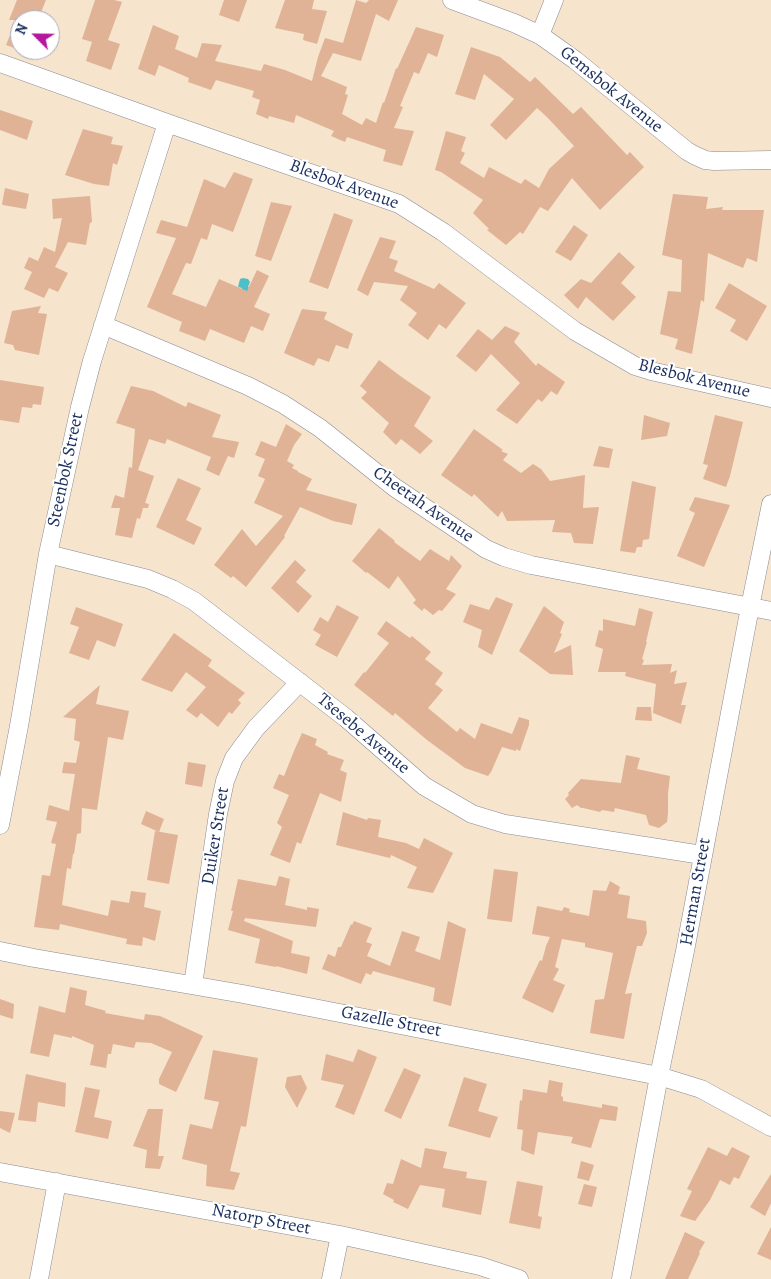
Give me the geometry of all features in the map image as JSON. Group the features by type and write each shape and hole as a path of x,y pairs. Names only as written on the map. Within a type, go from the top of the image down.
{"street":[{"name":"Gemsbok Avenue","path":"452,0 514,23 540,35 575,60 687,151 705,160 714,161 771,160"},
{"path":"540,35 554,0"},
{"name":"Blesbok Avenue","path":"0,63 399,204 444,232 574,330 635,366 651,372 771,398"},
{"name":"Steenbok Street","path":"0,825 48,554 80,407 103,325 167,123"},
{"name":"Cheetah Avenue","path":"103,325 248,386 274,399 320,428 394,487 486,549 504,557 531,565 771,611"},
{"name":"Herman Street","path":"621,1279 771,504"},
{"name":"Tsesebe Avenue","path":"48,554 148,579 194,601 346,718 424,786 472,814 505,824 702,855"},
{"name":"Duiker Street","path":"193,985 218,814 225,782 234,758 256,728 300,682"},
{"name":"Gazelle Street","path":"0,951 473,1038 659,1076 701,1090 771,1127"},
{"name":"Natorp Street","path":"0,1172 340,1235 480,1266 519,1279"},
{"path":"39,1279 57,1182"},
{"path":"331,1279 340,1235"}],"water":[{"path":"240,279 248,279 250,282 248,287 258,291 239,297 242,288 238,287"}],"building":[{"path":"17,0 46,0 42,10 13,10"},
{"path":"95,0 122,2 108,40 120,44 111,70 86,61 92,42 82,39"},
{"path":"224,0 247,0 239,22 219,15"},
{"path":"285,0 314,0 312,9 327,11 317,44 303,40 304,34 275,28"},
{"path":"356,0 366,3 369,0 398,0 389,21 376,14 361,61 333,53 321,76 347,87 345,94 348,95 342,114 362,125 366,118 376,123 396,68 416,27 444,35 437,57 428,53 419,74 414,72 400,106 403,107 394,128 414,131 402,166 383,161 386,150 347,137 345,142 331,136 334,131 296,115 294,123 269,116 268,119 256,114 260,100 252,97 254,91 216,80 211,90 188,82 189,78 159,65 155,76 138,69 153,25 179,36 175,49 197,58 202,43 222,45 215,61 261,71 264,64 312,81 325,38 343,43"},
{"path":"10,35 10,46 6,45"},
{"path":"471,47 500,57 530,82 535,77 573,114 581,107 627,155 630,152 644,167 600,210 572,178 548,211 540,207 523,234 520,232 506,245 487,230 489,229 473,213 483,200 435,170 446,131 466,137 461,151 465,153 460,163 484,178 489,167 521,184 525,179 539,188 549,169 574,146 537,108 506,140 490,125 514,99 484,74 475,100 455,94"},
{"path":"0,110 33,121 27,140 0,130"},
{"path":"83,129 113,137 111,144 123,146 117,165 113,163 109,186 94,184 65,175"},
{"path":"234,172 253,179 233,232 212,224 207,240 201,238 191,264 186,263 172,294 206,307 219,279 247,291 257,270 269,276 254,307 270,314 263,331 251,326 244,343 210,329 205,341 179,331 182,322 147,307 176,238 156,233 161,220 187,227 204,179 225,188"},
{"path":"5,188 29,194 26,209 2,204"},
{"path":"673,194 708,197 706,209 723,207 722,210 764,210 757,262 747,258 743,268 708,253 704,302 701,300 692,354 675,349 678,339 660,334 668,291 681,292 682,260 662,255"},
{"path":"90,196 92,222 90,223 86,245 68,242 55,267 68,273 58,292 49,288 44,298 24,289 32,272 24,268 29,257 38,261 44,247 55,252 62,218 53,219 52,199"},
{"path":"271,202 292,206 271,261 255,256"},
{"path":"334,213 353,220 328,289 309,282"},
{"path":"574,225 588,235 571,261 555,252"},
{"path":"380,237 396,241 389,258 398,261 394,271 434,289 439,283 466,303 446,329 439,324 428,340 408,325 417,313 400,300 408,286 374,282 368,296 357,290"},
{"path":"619,252 635,267 621,283 636,297 613,321 586,297 578,309 564,295 581,279 591,283"},
{"path":"729,283 767,306 747,341 730,331 736,320 715,308"},
{"path":"41,306 38,313 47,314 39,355 15,350 13,345 4,343 12,311"},
{"path":"302,309 327,312 324,319 353,334 348,349 336,345 329,362 318,358 314,366 284,353"},
{"path":"505,326 520,333 514,342 536,366 538,363 565,382 557,395 551,391 542,402 538,399 517,424 496,410 520,383 491,354 476,372 456,356 478,329 492,340"},
{"path":"379,360 431,397 414,426 433,441 420,454 401,439 396,445 383,432 389,423 361,398 367,392 360,386"},
{"path":"0,380 44,387 41,405 33,404 32,408 22,407 19,423 0,420"},
{"path":"131,386 153,391 186,407 188,402 221,415 212,437 239,442 234,458 228,456 219,476 206,470 211,457 167,439 165,444 149,439 138,470 154,476 145,503 149,504 148,508 143,508 140,519 137,518 132,538 115,535 120,508 111,508 115,495 124,498 129,467 132,468 135,429 116,423"},
{"path":"644,415 670,423 667,436 641,440"},
{"path":"715,415 743,422 726,487 703,479 708,465 703,464"},
{"path":"286,424 302,434 294,445 287,461 294,465 292,468 312,479 306,490 357,504 352,525 333,521 300,507 285,537 246,587 233,576 231,578 214,565 242,529 256,546 283,516 254,503 265,479 258,476 265,459 255,455 261,441 276,447"},
{"path":"474,429 503,450 501,451 508,454 503,460 521,473 533,464 541,469 550,481 585,475 583,508 599,507 593,544 574,543 571,533 552,532 555,520 507,521 502,511 498,517 474,494 472,497 441,475"},
{"path":"599,446 613,449 609,468 593,466"},
{"path":"178,478 201,488 186,520 202,528 194,545 156,527"},
{"path":"632,481 656,487 649,539 643,540 642,547 637,547 635,553 620,551"},
{"path":"695,497 730,505 704,567 677,556 695,513 689,510"},
{"path":"379,528 394,542 420,561 430,549 449,561 451,555 462,566 446,589 456,594 442,611 439,610 433,615 424,608 422,611 413,603 416,600 398,576 389,589 352,561"},
{"path":"295,560 306,570 296,582 312,596 298,613 271,588"},
{"path":"496,597 513,604 492,655 478,647 482,630 463,622 470,604 489,610"},
{"path":"337,605 359,617 337,657 315,645 321,635 313,630 320,617 328,622"},
{"path":"544,606 564,622 560,633 562,634 554,653 571,645 573,675 550,674 519,651"},
{"path":"76,607 123,624 115,647 97,640 89,660 69,653 79,627 70,624"},
{"path":"639,608 653,612 642,665 672,664 670,673 677,670 674,684 687,682 681,705 686,705 681,724 653,713 656,684 625,676 626,672 598,672 603,649 595,646 599,630 603,631 603,619 635,626"},
{"path":"386,621 410,638 412,636 431,652 425,659 443,673 435,684 443,690 428,708 457,732 460,728 475,739 481,723 512,734 519,717 529,720 520,751 502,747 488,776 465,768 395,713 393,716 354,685 389,643 377,634"},
{"path":"174,633 212,660 208,666 245,693 238,700 241,703 232,714 229,712 218,727 201,713 197,718 186,710 206,687 186,672 172,692 141,680"},
{"path":"100,685 96,704 129,711 123,740 108,737 97,810 82,808 81,833 77,834 71,869 67,868 62,905 108,916 111,900 129,903 131,891 146,893 144,907 161,911 155,941 143,937 142,946 126,944 127,939 60,924 59,930 34,927 42,875 50,876 56,844 51,843 57,822 46,820 49,805 69,811 75,774 62,773 64,762 76,763 80,742 74,740 76,719 63,717"},
{"path":"637,707 651,707 652,721 635,720"},
{"path":"302,733 317,739 315,745 328,752 327,754 344,760 340,770 347,773 341,802 320,793 301,844 297,842 290,863 270,855 282,827 277,823 289,795 273,788 279,774 284,776"},
{"path":"626,755 640,758 637,769 670,776 667,822 659,828 649,825 646,815 615,808 614,812 602,810 600,812 581,808 577,805 572,808 565,799 581,779 621,783"},
{"path":"188,762 206,765 202,787 185,784"},
{"path":"146,811 164,819 159,832 141,824"},
{"path":"343,812 367,820 368,818 381,820 378,837 406,843 419,849 424,838 453,853 433,893 407,888 417,867 391,855 390,858 336,845"},
{"path":"155,831 178,835 169,884 147,880"},
{"path":"494,869 518,872 512,922 487,919"},
{"path":"279,876 290,879 285,905 307,910 307,907 319,909 316,927 245,918 244,921 293,941 291,953 310,957 307,974 255,963 260,939 228,930 238,879 276,886"},
{"path":"610,881 620,887 618,894 630,896 627,918 646,921 647,933 642,946 637,946 625,994 632,993 624,1039 590,1033 595,1000 604,999 613,953 585,947 585,943 562,939 555,967 559,969 553,980 565,985 553,1013 522,998 540,960 542,961 550,937 532,934 537,906 562,911 564,907 570,909 569,912 589,916 593,890 606,891"},
{"path":"354,921 372,928 366,942 372,944 367,956 390,966 402,931 420,937 415,951 440,960 448,921 466,929 451,1006 433,1001 435,988 373,971 371,975 366,973 361,984 322,969 328,954 335,957 338,947 341,947"},
{"path":"70,987 87,991 85,1005 106,1011 105,1013 144,1020 145,1014 160,1016 203,1036 176,1092 159,1084 159,1079 172,1052 151,1043 136,1042 134,1048 113,1044 111,1054 108,1054 106,1068 90,1065 94,1045 72,1036 72,1038 54,1034 49,1057 30,1053 39,1006 65,1013"},
{"path":"0,999 14,1004 13,1019 0,1015"},
{"path":"358,1049 377,1057 354,1115 335,1107 344,1085 321,1080 326,1054 353,1062"},
{"path":"213,1050 258,1058 246,1127 241,1126 230,1171 240,1173 234,1190 206,1186 207,1165 182,1159 190,1124 212,1129 219,1102 204,1099"},
{"path":"404,1068 421,1075 401,1119 384,1111"},
{"path":"26,1074 66,1083 65,1107 38,1102 36,1122 18,1120"},
{"path":"301,1075 307,1088 297,1108 285,1087 287,1077"},
{"path":"464,1077 487,1084 478,1111 498,1117 490,1138 448,1126"},
{"path":"549,1080 563,1083 561,1096 563,1101 602,1108 602,1104 618,1107 616,1121 600,1119 591,1148 571,1143 573,1137 538,1132 534,1155 521,1150 523,1130 517,1129 523,1089 547,1093"},
{"path":"85,1087 100,1090 94,1117 112,1121 108,1139 75,1132"},
{"path":"148,1109 163,1109 158,1156 164,1156 160,1169 145,1168 147,1150 133,1146"},
{"path":"0,1111 15,1113 10,1133 0,1128"},
{"path":"708,1147 727,1156 732,1147 750,1156 739,1179 734,1177 730,1185 720,1180 710,1200 695,1221 680,1216 692,1191 687,1189"},
{"path":"425,1148 447,1152 443,1168 467,1172 466,1178 487,1181 481,1215 442,1207 445,1189 420,1185 408,1209 393,1202 394,1200 383,1194 387,1183 393,1184 401,1159 421,1168"},
{"path":"581,1161 594,1165 589,1181 577,1178"},
{"path":"771,1174 771,1203 765,1216 750,1207"},
{"path":"517,1181 543,1186 538,1216 542,1217 540,1229 509,1223"},
{"path":"584,1184 597,1187 592,1207 578,1204"},
{"path":"771,1227 771,1260 757,1254"},
{"path":"685,1232 705,1242 688,1279 665,1279"}]}
